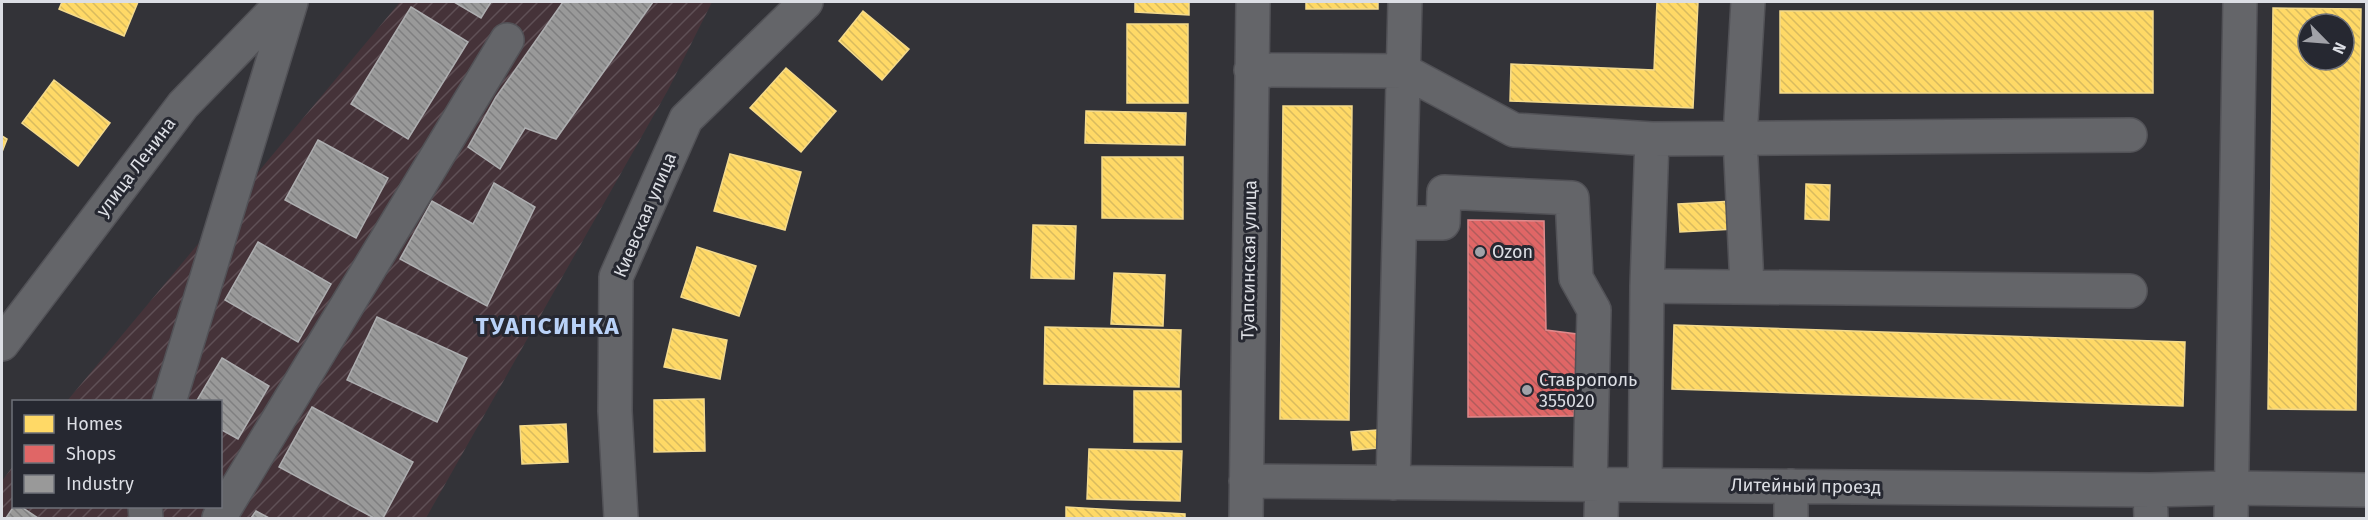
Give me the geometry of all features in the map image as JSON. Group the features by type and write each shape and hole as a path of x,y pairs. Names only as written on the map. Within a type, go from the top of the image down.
{"street":[{"name":"улица Ленина","path":"2,344 183,105 283,2"},
{"path":"170,400 291,2"},
{"name":"Киевская улица","path":"621,519 615,411 616,277 686,119 806,2"},
{"name":"Туапсинская улица","path":"1246,519 1253,2"},
{"path":"1394,483 1405,2"},
{"path":"1747,286 1740,138 1748,2"},
{"path":"2231,503 2240,2"},
{"path":"219,519 507,40"},
{"path":"1251,70 1404,71 1514,130 1652,139 2130,135"},
{"path":"1645,485 1647,286 1652,139"},
{"path":"1400,223 1443,223 1444,192 1572,198 1576,278 1594,310 1596,484 1601,519"},
{"path":"1647,286 2130,291"},
{"name":"Литейный проезд","path":"1246,481 1791,486 2150,504 2231,503 2367,490"},
{"path":"1791,486 1791,519"}],"shaded area":[{"path":"400,2 712,2 668,90 426,518 2,518 2,481 12,467 12,508 222,508 222,400 68,400"}],"building: Homes":[{"path":"62,2 138,2 124,36 59,9"},
{"path":"1135,2 1189,2 1189,15 1135,12"},
{"path":"1306,2 1378,2 1378,9 1306,9"},
{"path":"1657,2 1698,2 1693,108 1510,101 1511,64 1654,70"},
{"path":"2273,8 2361,9 2356,410 2268,409"},
{"path":"863,11 909,49 882,80 839,41"},
{"path":"1780,11 2153,11 2153,93 1780,93"},
{"path":"1127,24 1188,24 1188,103 1127,103"},
{"path":"786,68 836,111 801,152 750,108"},
{"path":"54,80 110,123 78,166 22,123"},
{"path":"1283,106 1352,106 1349,420 1280,419"},
{"path":"1086,111 1186,113 1185,145 1085,143"},
{"path":"2,136 7,139 2,152"},
{"path":"730,154 801,172 785,230 714,211"},
{"path":"1102,157 1183,157 1183,219 1102,218"},
{"path":"1806,184 1830,185 1829,220 1805,219"},
{"path":"1734,201 1735,229 1680,232 1678,204"},
{"path":"1033,225 1076,226 1074,279 1031,278"},
{"path":"697,247 756,266 739,316 681,297"},
{"path":"1114,273 1165,275 1163,326 1111,324"},
{"path":"1674,325 2185,342 2183,406 1672,389"},
{"path":"1045,327 1181,330 1179,387 1044,384"},
{"path":"673,329 727,340 720,379 664,367"},
{"path":"1134,391 1181,391 1181,442 1134,442"},
{"path":"704,399 705,451 654,452 654,400"},
{"path":"566,424 568,462 522,464 520,426"},
{"path":"1377,430 1379,448 1353,450 1351,432"},
{"path":"1089,449 1182,451 1180,501 1087,499"},
{"path":"1066,507 1185,514 1185,518 1066,518"}],"building: Shops":[{"path":"1468,220 1544,221 1546,330 1577,334 1574,416 1468,417"}],"building: Industry":[{"path":"454,2 491,2 481,18"},
{"path":"563,2 653,2 556,139 525,128 500,169 468,147 496,97"},
{"path":"411,7 468,42 408,139 351,104"},
{"path":"318,140 388,178 356,238 285,200"},
{"path":"494,183 535,207 487,306 400,259 432,201 473,224"},
{"path":"258,242 331,284 298,342 225,300"},
{"path":"377,317 467,358 437,422 347,380"},
{"path":"222,358 269,386 238,439 222,430 222,400 197,400"},
{"path":"312,407 413,462 383,518 374,518 279,467"},
{"path":"13,508 23,508 38,518 6,518"},
{"path":"256,511 269,518 251,518"}],"place":[{"name":"Ozon","path":"1480,252"},
{"name":"Ставрополь 355020","path":"1527,390"}],"district":[{"name":"ТУАПСИНКА","path":"548,326"}]}
